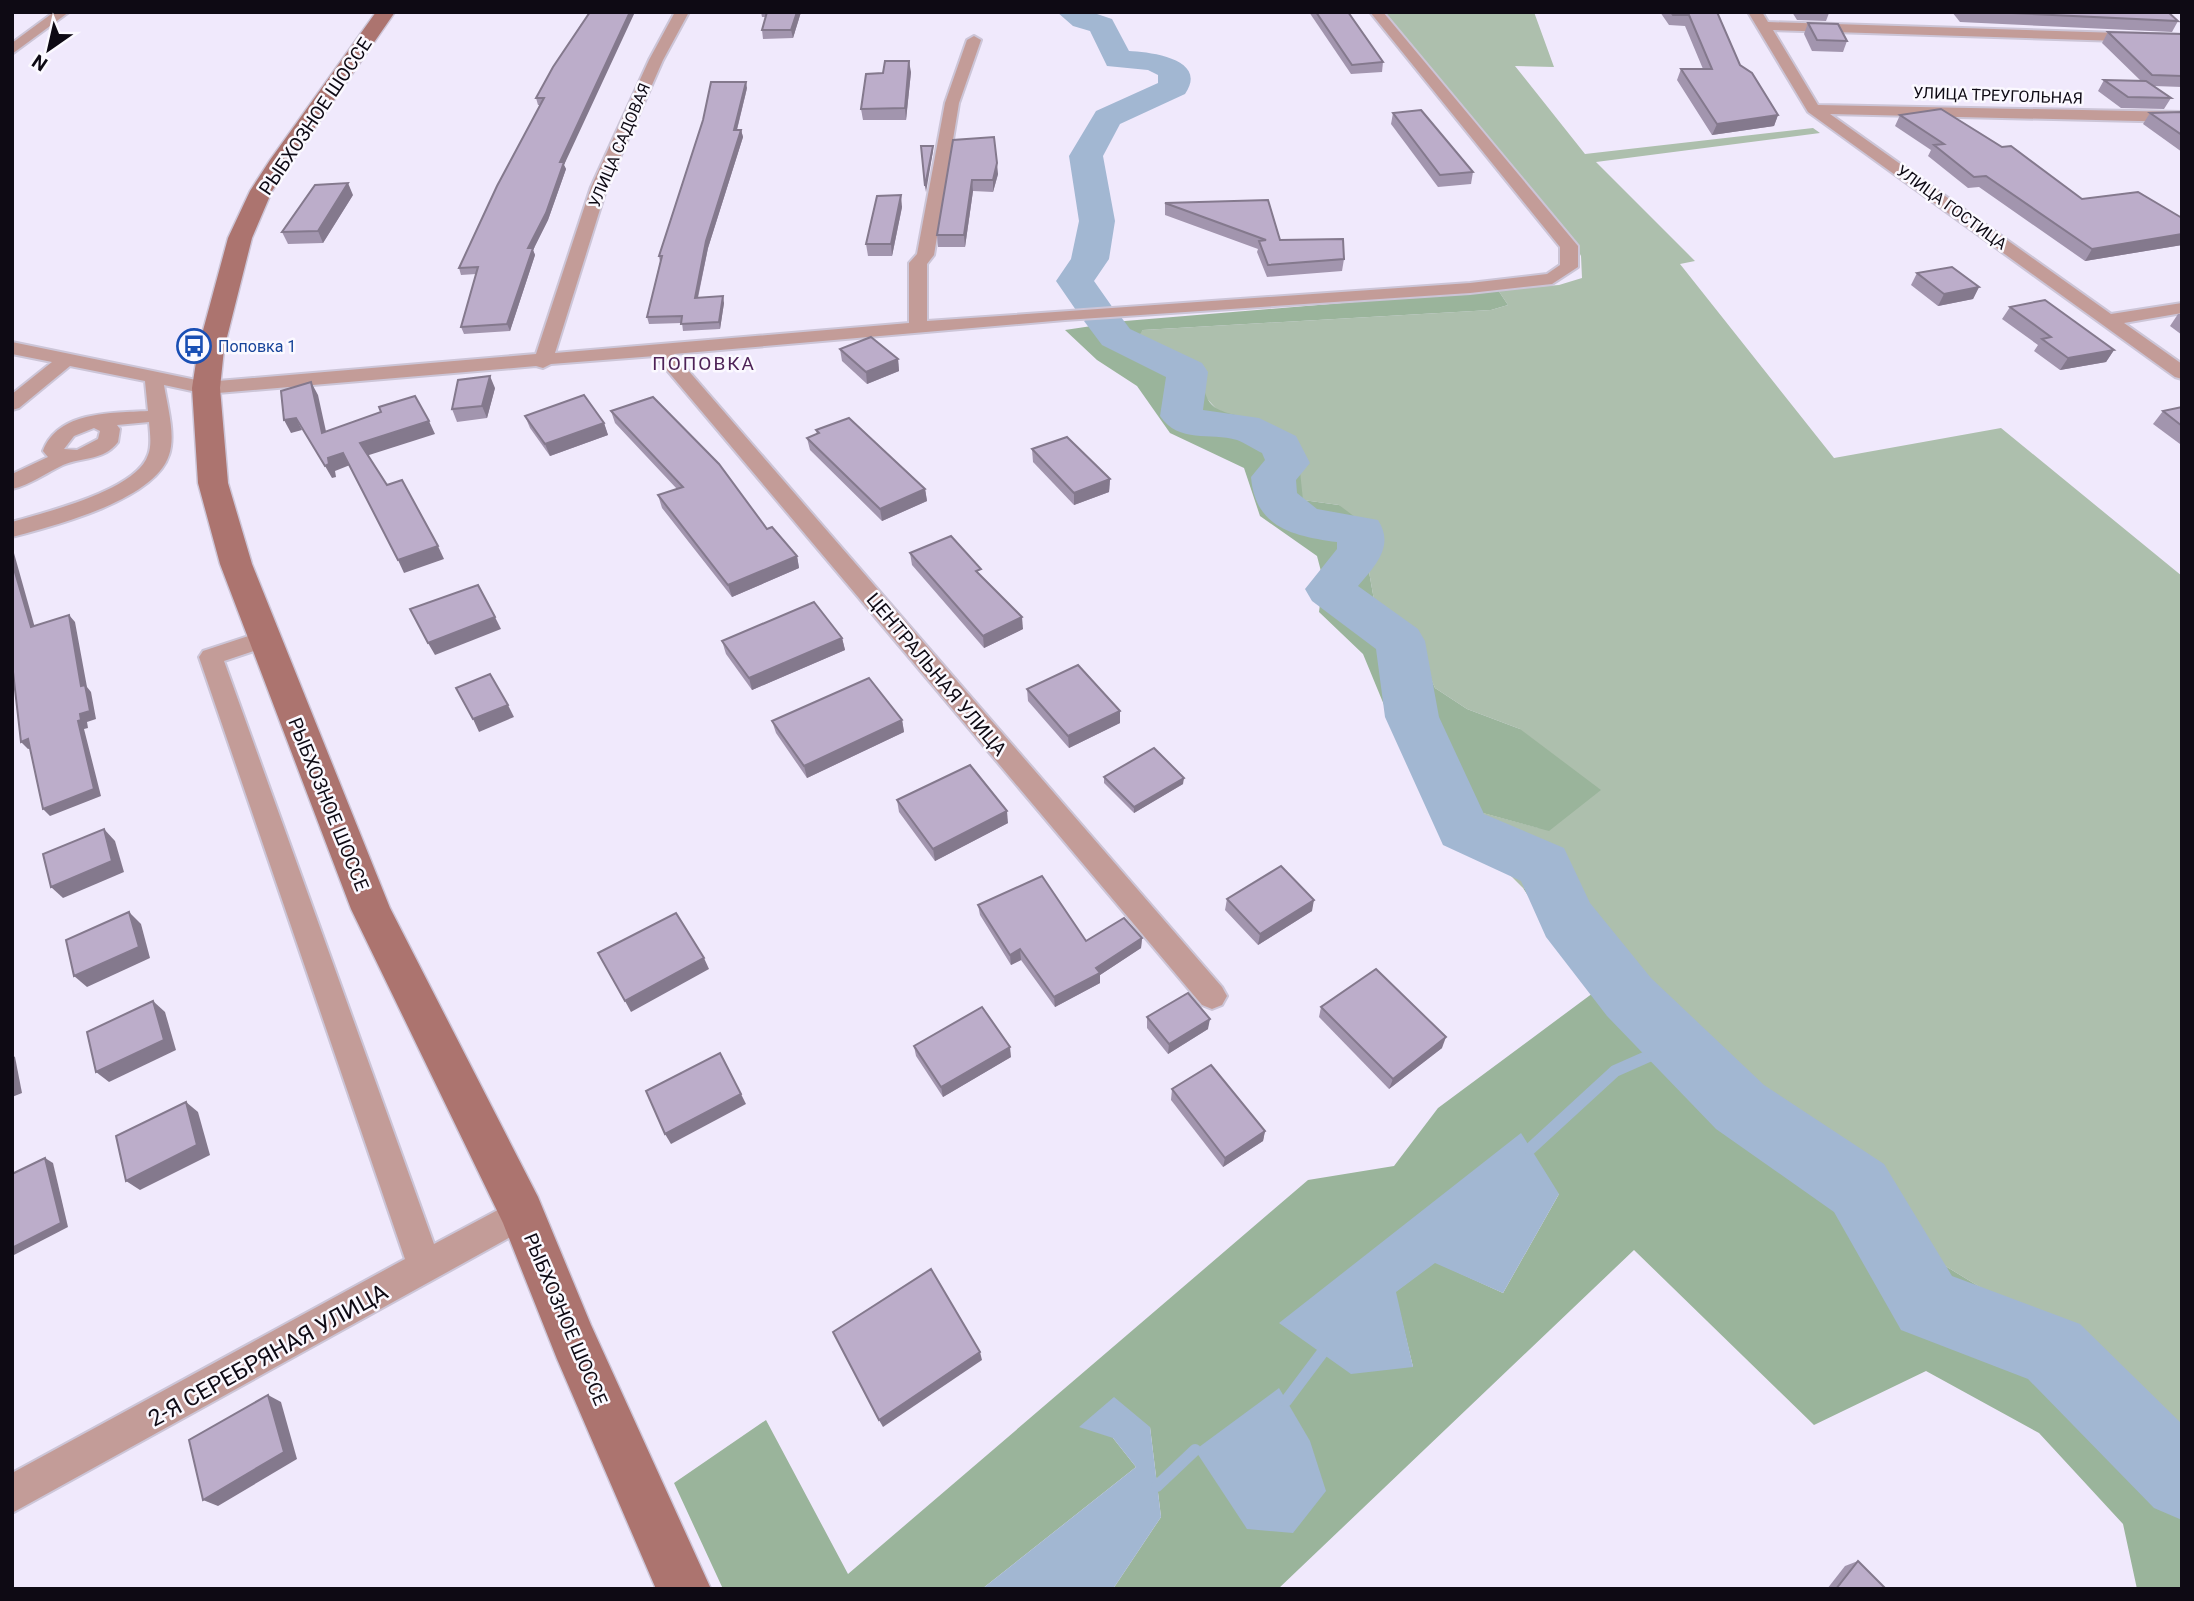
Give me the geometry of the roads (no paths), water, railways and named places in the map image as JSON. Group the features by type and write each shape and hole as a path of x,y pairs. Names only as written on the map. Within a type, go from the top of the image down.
{"street":[{"path":"12,50 63,12"},
{"name":"РЫБХОЗНОЕ ШОССЕ","path":"386,12 261,191 240,238 211,348 206,388 213,483 236,564 371,909 522,1213 574,1342 684,1589"},
{"name":"УЛИЦА САДОВАЯ","path":"543,362 598,187 656,60 682,12"},
{"path":"12,348 206,388 1552,279 1569,267 1569,246 1376,12"},
{"path":"1758,19 2182,39"},
{"name":"УЛИЦА ГОСТИЦА","path":"1758,19 1813,109 2182,373"},
{"path":"918,329 918,263 925,255 952,103 974,40"},
{"name":"УЛИЦА ТРЕУГОЛЬНАЯ","path":"1813,109 2182,117"},
{"path":"2108,320 2182,308"},
{"name":"ЦЕНТРАЛЬНАЯ УЛИЦА","path":"662,352 1212,996"},
{"path":"12,404 68,358"},
{"path":"12,530 129,486 150,470 159,455 154,379"},
{"path":"12,483 63,457 53,451 59,437 80,425 156,416"},
{"path":"264,639 211,657 425,1267"},
{"name":"2-Я СЕРЕБРЯНАЯ УЛИЦА","path":"12,1494 522,1213"}],"water":[{"path":"1521,1133 1559,1194 1503,1293 1435,1263 1396,1292 1413,1367 1351,1374 1279,1323"},
{"path":"1279,1388 1310,1441 1326,1491 1293,1533 1247,1529 1195,1450"},
{"path":"1114,1397 1150,1427 1161,1517 1113,1589 982,1589 1136,1467 1113,1438 1079,1427"}],"waterway":[{"path":"1071,12 1083,20 1102,25 1118,60 1153,61 1173,70 1174,87 1107,118 1086,156 1097,221 1090,259 1075,281 1094,308"},
{"path":"1104,321 1116,337 1187,372 1181,416 1200,425 1244,427 1281,445 1288,463 1273,477 1275,498 1303,522 1362,531 1360,553 1329,589 1400,641 1412,717 1463,829 1543,865 1567,919 1629,997 1740,1107 1859,1188 1927,1304 2053,1351 2182,1480"},
{"path":"1530,1149 1615,1071 1676,1044"},
{"path":"1286,1401 1322,1353"},
{"path":"1157,1486 1195,1450"}],"place":[{"name":"Поповка 1","path":"194,346"}],"district":[{"name":"ПОПОВКА","path":"704,363"}]}
